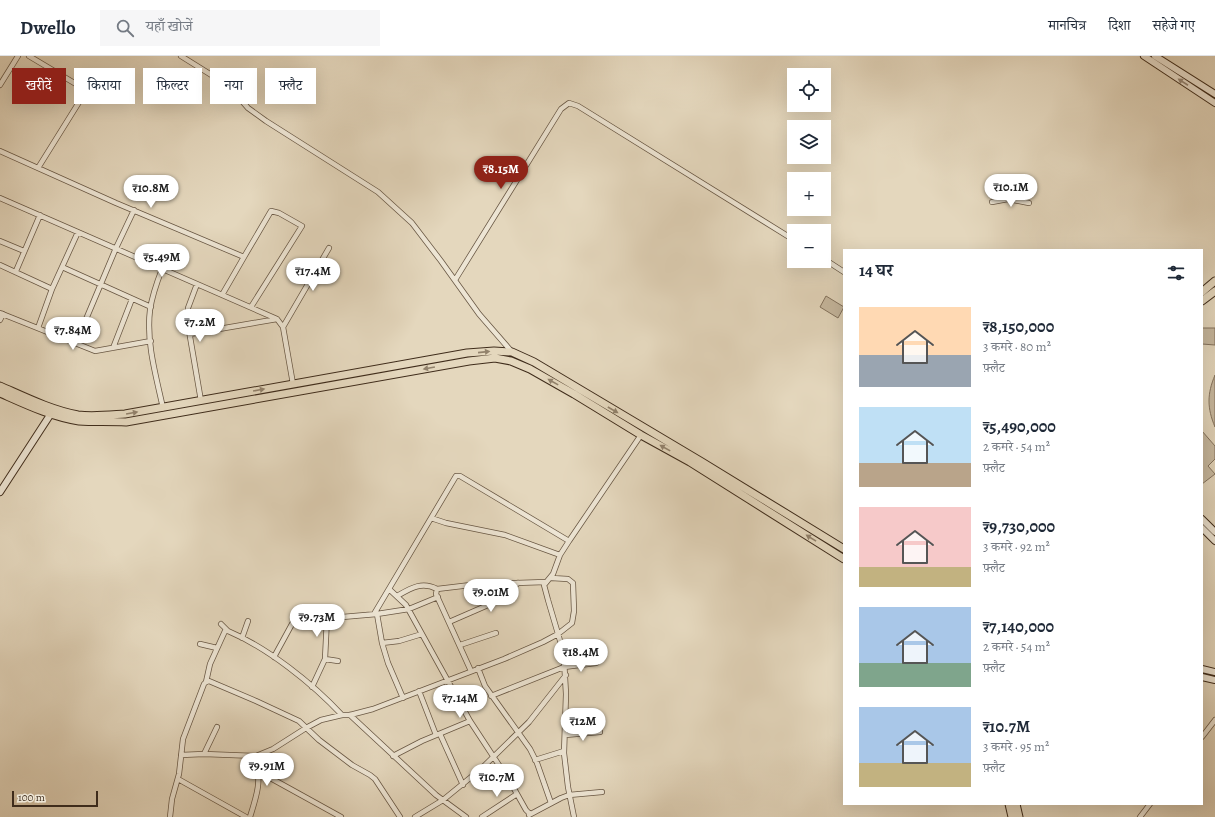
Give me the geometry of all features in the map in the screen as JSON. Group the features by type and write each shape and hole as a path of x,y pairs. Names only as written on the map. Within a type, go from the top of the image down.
{"main road":[{"path":"1203,291 1215,281"},
{"path":"1203,300 1215,290"},
{"path":"0,386 53,411 88,416 125,414 467,353 494,351 512,352 534,362 843,548"},
{"path":"0,393 78,420 126,422 447,365 494,358 511,361 530,369 641,435 690,462 843,558"},
{"path":"1009,805 1012,817"},
{"path":"1016,805 1019,817"}],"street":[{"path":"0,85 18,56"},
{"path":"29,56 74,83"},
{"path":"181,56 229,86 248,108 266,121 378,192 412,223 479,314 512,352"},
{"path":"1144,56 1215,103"},
{"path":"1154,56 1215,94"},
{"path":"455,280 561,109 570,103 578,106 787,236"},
{"path":"38,168 77,104"},
{"path":"0,151 244,257"},
{"path":"0,198 277,319 283,327 293,384"},
{"path":"992,202 1008,199 1029,203"},
{"path":"76,344 116,248 134,210"},
{"path":"222,295 271,211 279,213 302,226 251,307"},
{"path":"16,271 40,215"},
{"path":"38,328 52,289 78,232"},
{"path":"0,241 24,252"},
{"path":"283,327 329,248"},
{"path":"831,264 843,271"},
{"path":"0,265 16,271 52,289"},
{"path":"62,268 151,307"},
{"path":"162,269 155,286 151,307 151,341 152,356 163,408"},
{"path":"197,284 188,308 188,325 201,401"},
{"path":"113,348 132,299"},
{"path":"0,320 1,313 95,351 151,341"},
{"path":"190,334 277,319"},
{"path":"0,492 53,411"},
{"path":"574,817 569,795 564,751 566,675 558,634 544,588 546,582 551,578 560,555 568,541 641,435"},
{"path":"403,698 388,663 375,614 454,478 460,476 568,541"},
{"path":"431,518 446,523 505,535 560,555"},
{"path":"1203,520 1215,532"},
{"path":"1203,529 1215,541"},
{"path":"181,755 204,754 256,756 273,749 321,720 342,715 350,715 403,698 504,659 543,642 558,634 572,623 574,610 573,583 568,579 551,578"},
{"path":"397,596 418,585 427,585 437,589 479,584 546,582"},
{"path":"449,622 495,602 509,593 518,584"},
{"path":"437,589 436,594 471,671"},
{"path":"389,590 403,600 409,609 470,721 494,756 529,816 551,803 569,795 602,792"},
{"path":"274,657 293,622 409,609 438,597"},
{"path":"312,687 325,659 327,618"},
{"path":"242,638 248,621"},
{"path":"221,624 228,631 274,657 329,700 342,715"},
{"path":"170,817 172,799 178,779 183,739 206,682 210,664 225,631 228,631"},
{"path":"460,645 496,633"},
{"path":"382,643 399,641 422,634"},
{"path":"200,644 217,648"},
{"path":"325,659 338,661"},
{"path":"491,696 564,667 596,663"},
{"path":"478,668 485,686 491,696 530,749 551,803"},
{"path":"1203,668 1215,672"},
{"path":"415,817 443,800 463,785 494,756 529,722 566,675"},
{"path":"1203,677 1215,680"},
{"path":"206,682 209,681 299,721 319,740 352,765 375,779 400,817"},
{"path":"419,692 463,785"},
{"path":"350,715 443,800 466,817"},
{"path":"1203,736 1215,720"},
{"path":"394,756 438,734 470,721"},
{"path":"204,754 217,726"},
{"path":"565,735 600,732"},
{"path":"535,760 564,751"},
{"path":"250,817 258,793 259,774 256,756"},
{"path":"259,774 266,775 341,817"},
{"path":"178,779 246,817"},
{"path":"482,817 517,794"},
{"path":"1140,817 1149,805"}],"shaded area":[{"path":"826,296 843,306 843,309 838,318 820,307"},
{"path":"1203,328 1215,328 1215,345 1203,344"},
{"path":"1215,375 1215,427 1210,414 1209,395"},
{"path":"1203,432 1215,446 1215,459 1208,466 1215,474 1203,483"}]}
